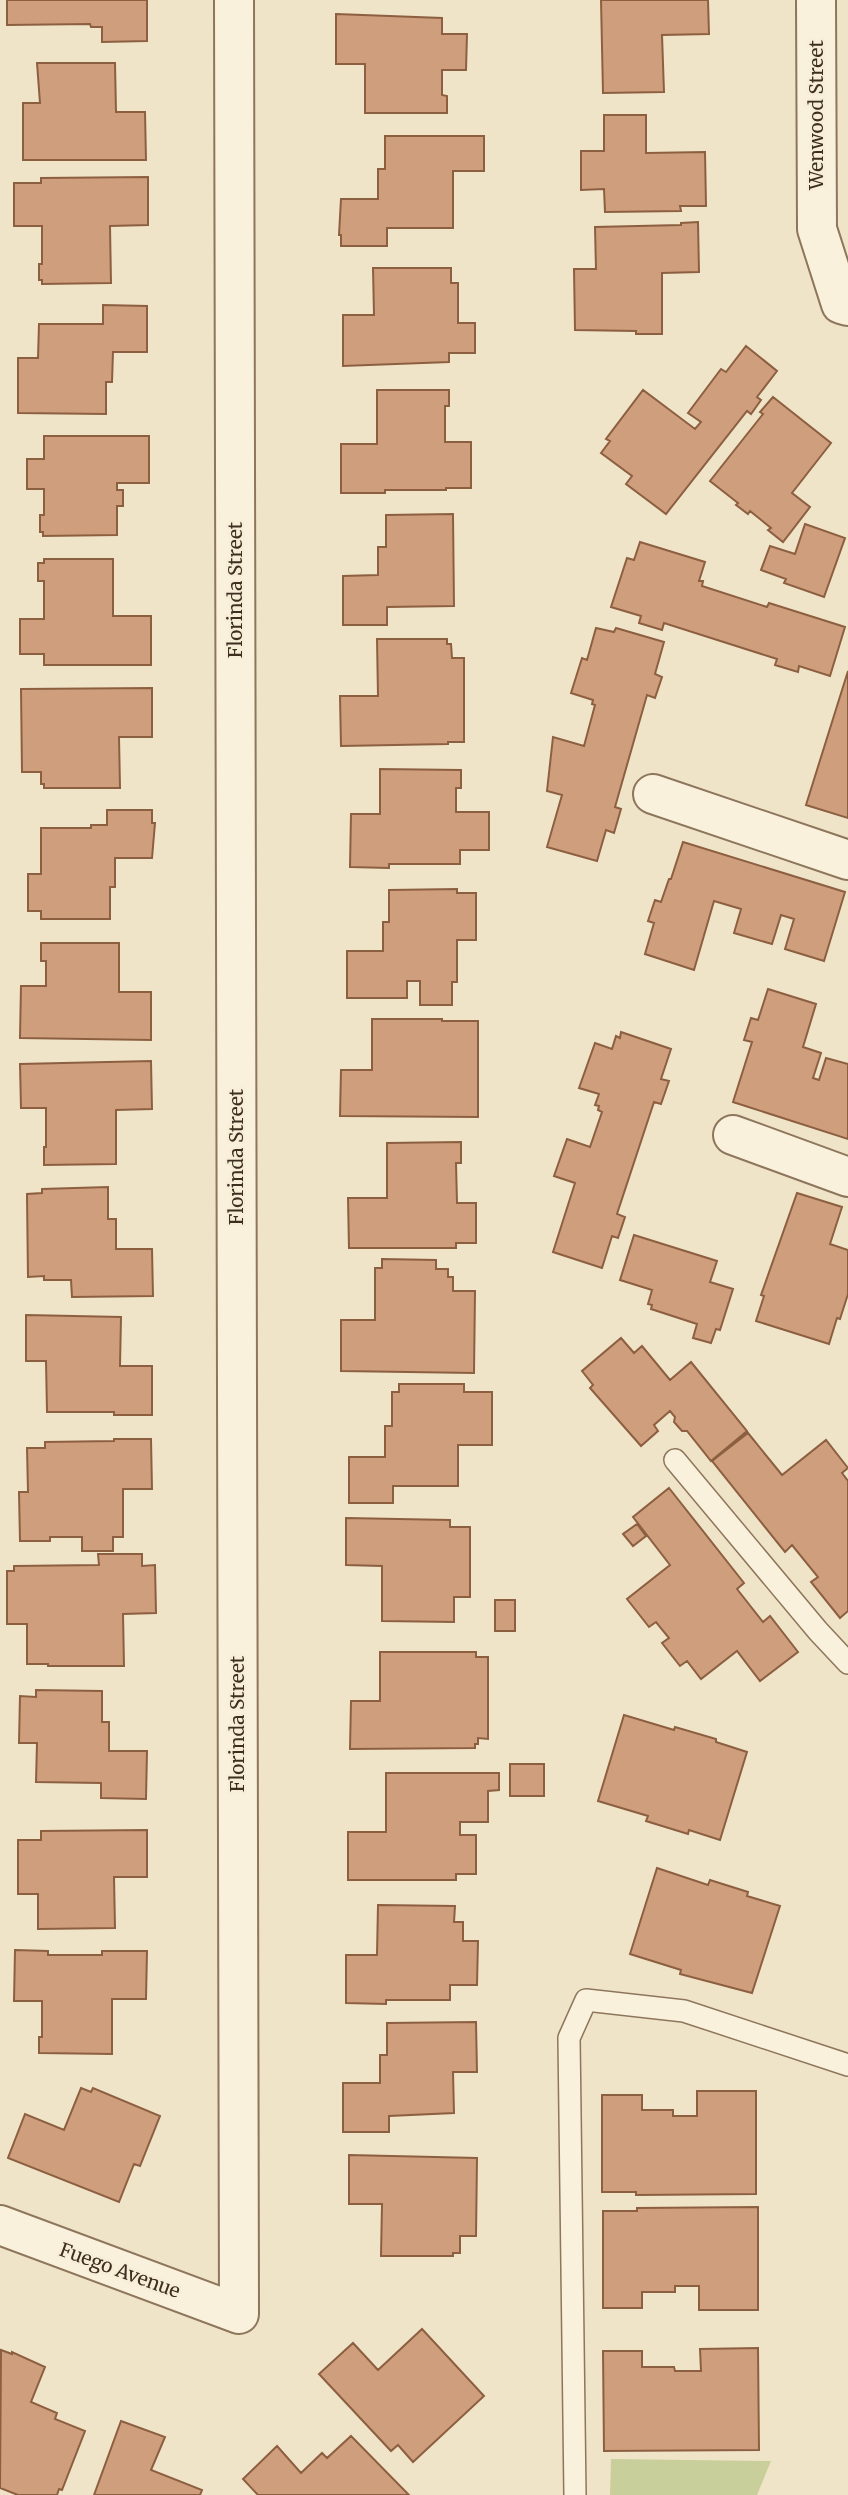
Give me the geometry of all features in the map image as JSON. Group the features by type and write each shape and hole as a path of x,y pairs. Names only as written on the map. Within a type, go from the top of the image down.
{"street":[{"name":"Florinda Street","path":"234,0 239,2314"},
{"name":"Wenwood Street","path":"816,0 817,229 841,304 848,306"},
{"path":"653,794 848,860"},
{"path":"733,1135 848,1177"},
{"name":"Fuego Avenue","path":"0,2225 239,2314"}],"lane":[{"path":"675,1460 818,1632 848,1663"},
{"path":"575,2495 569,2038 586,2000 684,2011 848,2066"}],"green space":[{"path":"611,2459 771,2461 757,2495 610,2495"}],"building":[{"path":"7,0 147,0 147,41 102,42 102,27 91,27 90,24 7,25"},
{"path":"601,0 708,0 709,34 662,35 664,92 603,93"},
{"path":"336,14 442,18 442,34 467,34 466,70 442,70 442,95 447,96 447,113 365,113 365,64 336,64"},
{"path":"37,63 115,63 116,112 145,112 146,160 23,160 23,103 40,103"},
{"path":"604,115 646,115 646,153 705,152 706,206 680,206 681,211 605,212 604,189 581,190 581,151 604,151"},
{"path":"385,136 484,136 484,171 453,171 453,228 387,228 387,246 341,246 341,199 378,199 378,169 385,169"},
{"path":"148,177 148,225 110,226 111,283 42,284 42,280 39,280 39,264 42,264 42,226 14,226 14,183 41,183 41,178"},
{"path":"698,222 699,272 662,273 662,334 575,330 574,269 596,269 595,227 681,225"},
{"path":"373,268 451,268 451,283 458,283 458,323 475,323 475,353 449,353 449,362 343,366 343,315 374,315"},
{"path":"103,305 147,306 147,352 113,352 112,382 106,382 106,414 18,413 18,358 38,358 39,324 103,324"},
{"path":"746,346 777,371 757,397 761,400 751,414 747,411 666,514 626,484 632,476 601,453 610,441 606,439 643,390 695,429 701,422 688,413 721,369 726,372"},
{"path":"377,390 449,390 449,406 445,406 445,442 471,442 471,488 341,493 341,444 377,444"},
{"path":"773,397 831,443 792,493 810,507 783,542 768,530 771,528 750,511 748,514 736,505 738,503 710,481 763,414 760,412"},
{"path":"44,436 149,436 149,483 117,483 117,490 123,490 123,506 117,506 117,535 43,536 43,532 40,532 40,515 44,515 44,489 27,489 27,459 44,459"},
{"path":"453,514 454,606 387,607 387,625 343,625 343,576 378,575 378,547 386,547 386,515"},
{"path":"805,524 845,538 824,597 784,583 786,579 761,570 770,546 795,554"},
{"path":"640,542 705,562 699,581 703,581 702,586 767,607 769,603 845,627 830,676 799,666 798,672 775,665 777,659 664,623 662,630 639,623 641,616 611,607 627,558 634,560"},
{"path":"44,559 113,559 113,616 151,616 151,665 44,665 44,654 20,654 20,619 44,619 44,581 38,581 38,563 44,563"},
{"path":"596,628 614,632 616,628 664,642 655,674 662,677 655,698 647,695 615,807 621,809 614,833 606,830 597,861 547,847 562,795 547,791 553,737 584,746 595,705 592,704 593,700 571,693 582,658 587,660"},
{"path":"377,639 447,639 447,644 451,644 452,658 464,658 464,742 341,746 340,696 378,696"},
{"path":"848,671 848,818 806,805"},
{"path":"152,688 152,737 119,737 120,788 44,788 44,784 41,784 41,772 22,772 21,689"},
{"path":"380,769 461,770 461,788 456,788 456,812 489,812 489,850 460,850 460,864 350,867 351,814 380,814"},
{"path":"107,810 152,810 152,823 155,823 152,858 115,858 115,887 110,887 110,919 41,919 41,911 28,911 28,874 41,874 41,828 91,828 91,825 107,825"},
{"path":"683,842 845,892 824,961 785,949 794,919 781,915 772,944 734,933 741,909 714,901 694,970 645,954 654,923 648,921 655,900 661,902"},
{"path":"457,889 457,893 476,893 476,940 457,940 457,982 452,982 452,1005 420,1005 420,981 407,981 407,998 347,998 347,951 383,951 383,922 389,922 389,890"},
{"path":"41,943 119,943 119,992 151,992 151,1040 20,1038 21,986 46,986 46,961 41,961"},
{"path":"768,989 816,1004 803,1047 821,1053 813,1078 819,1080 826,1058 848,1064 848,1139 733,1102 752,1042 744,1040 751,1018 758,1020"},
{"path":"372,1019 478,1021 478,1117 340,1116 341,1070 372,1070"},
{"path":"621,1032 671,1049 661,1079 669,1081 661,1104 654,1102 617,1214 625,1217 618,1238 612,1236 602,1268 553,1252 575,1183 554,1176 567,1139 590,1147 602,1112 598,1110 599,1106 595,1105 599,1094 579,1088 595,1043 612,1049 616,1036 620,1038"},
{"path":"151,1061 152,1109 116,1110 116,1164 44,1165 46,1108 21,1108 20,1064"},
{"path":"461,1142 461,1163 456,1163 457,1203 476,1203 476,1243 456,1243 456,1248 349,1248 348,1198 387,1198 387,1143"},
{"path":"108,1187 108,1219 116,1219 116,1249 152,1249 153,1296 72,1297 71,1280 44,1280 44,1276 28,1277 27,1194 42,1193 42,1189"},
{"path":"797,1193 842,1207 830,1244 848,1250 848,1294 829,1344 756,1321 764,1296 761,1295"},
{"path":"634,1235 717,1261 710,1282 733,1289 720,1330 716,1329 711,1343 693,1338 697,1324 651,1309 652,1305 648,1304 652,1290 620,1280"},
{"path":"382,1259 436,1260 436,1269 448,1269 448,1277 453,1277 453,1291 475,1291 474,1373 341,1371 341,1320 375,1320 375,1268 382,1268"},
{"path":"26,1315 121,1317 120,1366 152,1366 152,1415 47,1412 46,1361 26,1361"},
{"path":"621,1338 634,1353 642,1346 670,1380 691,1362 747,1431 711,1461 687,1431 682,1431 674,1422 675,1417 670,1411 654,1425 658,1431 641,1446 590,1388 593,1385 582,1371"},
{"path":"399,1384 464,1384 464,1392 492,1392 492,1445 458,1445 458,1486 393,1486 393,1503 349,1503 349,1457 385,1457 385,1426 392,1426 392,1392 399,1392"},
{"path":"748,1433 782,1475 826,1440 848,1468 842,1473 848,1481 848,1611 840,1618 811,1582 818,1577 792,1545 785,1552 712,1461"},
{"path":"151,1439 152,1489 123,1489 123,1537 113,1537 113,1551 82,1551 82,1537 20,1541 19,1492 28,1492 27,1448 45,1448 45,1442"},
{"path":"669,1488 744,1583 737,1589 763,1622 770,1616 798,1652 760,1681 737,1651 701,1679 687,1661 680,1666 662,1643 669,1638 656,1622 649,1627 627,1599 670,1565 633,1517"},
{"path":"346,1518 450,1520 450,1527 470,1527 470,1597 454,1597 454,1622 382,1621 382,1566 346,1565"},
{"path":"637,1524 646,1536 633,1546 623,1534"},
{"path":"98,1554 142,1554 142,1566 155,1565 156,1613 123,1614 124,1666 27,1664 27,1624 7,1624 7,1571 14,1571 14,1566 99,1565"},
{"path":"495,1600 515,1600 515,1631 495,1631"},
{"path":"380,1652 476,1652 476,1657 488,1657 488,1739 478,1738 475,1748 350,1749 351,1701 380,1701"},
{"path":"36,1690 102,1691 102,1722 109,1722 109,1751 147,1751 146,1799 101,1798 101,1783 36,1782 37,1743 19,1743 20,1696 36,1697"},
{"path":"624,1715 716,1739 716,1742 747,1752 720,1840 689,1830 688,1834 646,1821 648,1816 598,1801"},
{"path":"510,1764 544,1764 544,1796 510,1796"},
{"path":"386,1773 499,1773 499,1790 488,1791 488,1822 460,1822 460,1835 476,1835 476,1874 456,1874 456,1880 348,1880 348,1832 386,1832"},
{"path":"147,1830 147,1877 114,1877 115,1928 38,1929 38,1894 18,1894 18,1840 41,1840 41,1831"},
{"path":"657,1868 708,1885 710,1880 748,1892 747,1896 780,1906 752,1993 680,1974 681,1970 630,1954"},
{"path":"378,1905 455,1906 454,1922 463,1922 463,1941 478,1941 477,1985 450,1985 450,2000 386,2000 386,2004 346,2003 346,1955 377,1955"},
{"path":"15,1950 48,1951 48,1955 102,1955 102,1951 147,1951 146,1999 112,1999 112,2054 39,2053 42,2001 14,2001"},
{"path":"476,2022 477,2072 453,2072 454,2113 389,2116 389,2132 343,2132 343,2083 380,2083 380,2055 387,2055 387,2023"},
{"path":"81,2088 91,2092 93,2088 160,2116 140,2166 134,2164 119,2202 8,2158 25,2114 64,2130"},
{"path":"697,2091 756,2091 756,2194 636,2195 636,2192 602,2192 602,2095 642,2095 642,2110 673,2110 673,2116 697,2116"},
{"path":"349,2155 477,2158 476,2236 460,2236 460,2253 453,2253 453,2256 381,2256 382,2204 349,2204"},
{"path":"758,2207 758,2310 699,2310 699,2286 675,2286 675,2292 642,2292 642,2308 603,2308 603,2211 637,2211 637,2208"},
{"path":"422,2329 484,2396 413,2462 398,2445 391,2451 319,2374 353,2343 378,2370"},
{"path":"758,2348 759,2450 604,2451 603,2351 642,2351 642,2367 674,2367 675,2371 701,2371 700,2349"},
{"path":"1,2350 45,2367 31,2402 57,2413 55,2419 85,2431 62,2490 59,2489 57,2495 18,2495 0,2488"},
{"path":"121,2421 165,2437 151,2470 202,2490 200,2495 94,2495"},
{"path":"351,2436 409,2495 258,2495 243,2479 277,2446 301,2473 322,2453 327,2458"}]}
